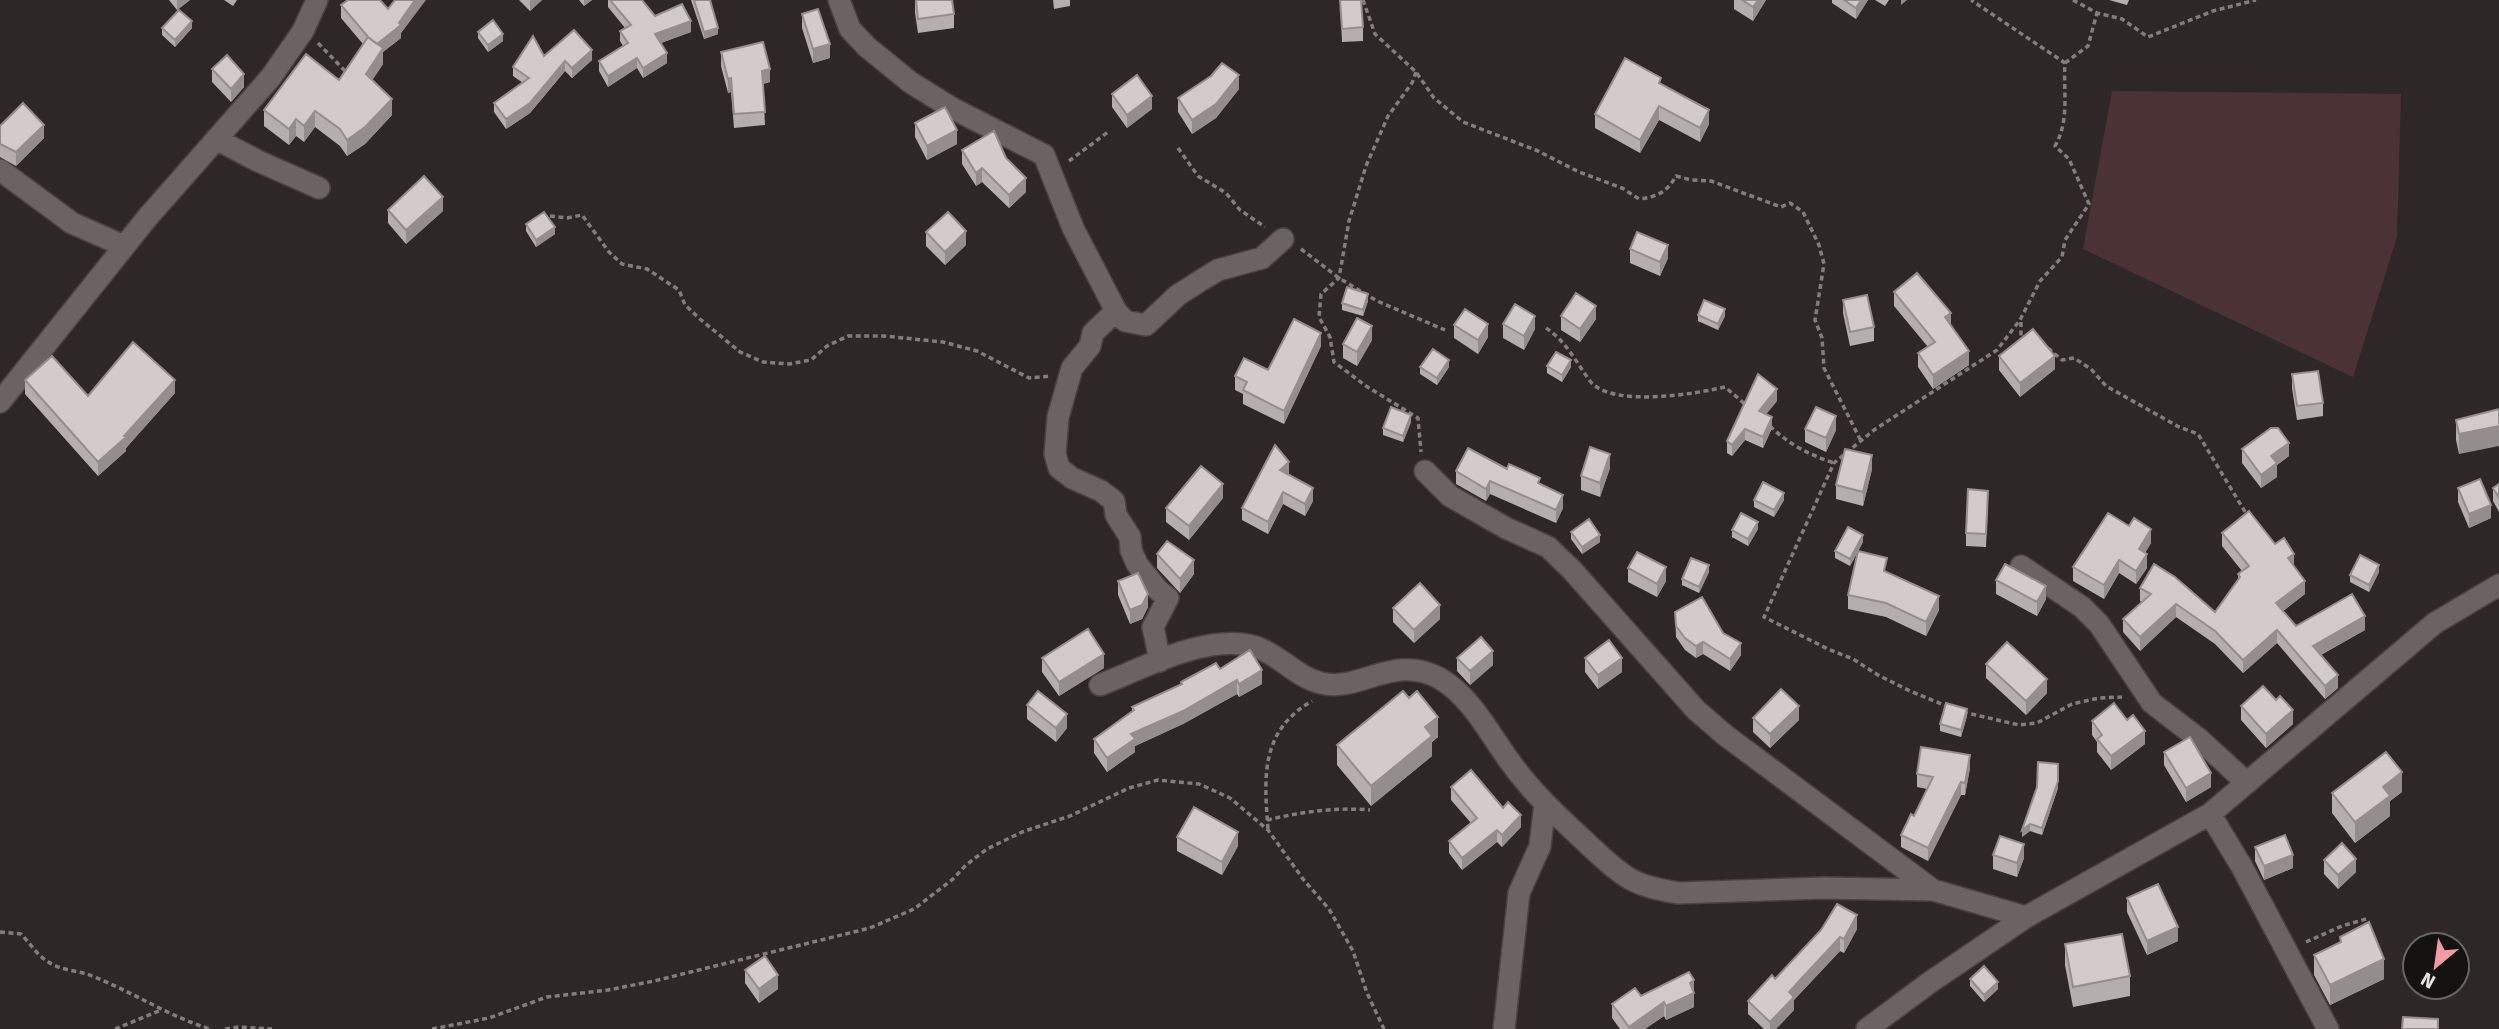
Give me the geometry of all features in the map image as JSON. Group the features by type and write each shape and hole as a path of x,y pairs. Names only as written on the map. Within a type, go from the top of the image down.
{"street":[{"path":"0,402 124,246 271,77 303,31 317,0"},
{"path":"839,0 850,29 867,47 910,82 950,107 1044,155 1073,229 1116,311 1125,321 1146,325 1178,295 1200,281 1218,270 1262,258 1283,240"},
{"path":"216,139 319,188"},
{"path":"0,170 72,223 124,246"},
{"path":"1116,311 1093,333 1090,346 1072,370 1058,417 1055,454 1059,468 1114,501 1116,515 1130,537 1136,564 1168,598 1153,626 1160,661"},
{"path":"1425,471 1450,496 1506,528 1548,547 1572,570 1696,710 1725,736 1933,890"},
{"path":"2021,566 2082,607 2098,624 2152,703 2199,739 2247,783"},
{"path":"1867,1029 2026,916 2210,814 2435,623 2499,585"},
{"path":"1100,685 1200,648 1242,644 1259,648 1309,680 1325,684 1342,685 1379,673 1412,669 1439,678 1465,700 1512,765 1545,803 1613,867 1632,880 1657,890 1678,892 1824,888 1933,890 2026,916"},
{"path":"1504,1029 1519,893 1539,846 1545,803"},
{"path":"2210,814 2242,867 2328,1029"}],"path":[{"path":"1363,0 1375,34 1416,72 1434,98 1463,122 1538,151 1578,172 1622,188 1639,199 1656,197 1670,187 1676,176 1711,181 1781,207 1790,203 1803,212 1819,245 1824,264 1815,320 1822,338 1824,368 1861,441"},
{"path":"1971,0 2065,63"},
{"path":"2073,0 2097,13 2122,19 2148,37 2213,11 2256,0"},
{"path":"2065,63 2088,46 2097,13"},
{"path":"303,31 352,77"},
{"path":"2065,63 2066,117 2062,134 2055,146 2069,159 2089,204 2065,240 2062,257 2040,281 2020,320 1997,350 1861,441 1834,463 1765,617 1853,659 1910,691 1976,716 2019,725 2036,723 2072,704 2099,698 2127,697 2152,703"},
{"path":"1416,72 1412,83 1388,116 1366,166 1349,221 1339,278 1321,294 1319,317 1331,337 1335,362 1366,386 1418,418 1418,436 1425,471"},
{"path":"1051,169 1072,160 1108,132"},
{"path":"1178,148 1198,176 1226,193 1240,210 1283,240 1303,250 1339,278 1377,301 1445,330"},
{"path":"550,216 567,218 582,215 609,252 622,264 647,269 679,290 685,305 700,320 740,352 763,362 789,364 811,360 827,346 848,336 884,336 943,342 977,351 1029,378 1052,376 1072,370"},
{"path":"2020,320 2021,337 2029,338"},
{"path":"1546,328 1556,334 1591,383 1609,395 1682,395 1725,387 1751,409"},
{"path":"2045,346 2062,360 2074,358 2091,369 2106,386 2179,427 2198,434 2248,517"},
{"path":"1767,422 1791,443 1813,456 1834,463"},
{"path":"1268,830 1264,788 1271,744 1300,709 1342,685"},
{"path":"432,1029 489,1018 547,997 654,981 870,928 914,909 987,849 1023,832 1070,817 1129,788 1158,780 1199,785 1230,798 1268,830 1303,879 1329,909 1353,951 1371,1002 1384,1029"},
{"path":"1267,820 1333,808 1370,810"},
{"path":"2285,951 2342,926 2366,919"},
{"path":"0,932 21,934 46,961 127,990 161,1010 199,1027 210,1029"},
{"path":"115,1029 161,1010"},
{"path":"225,1029 272,1029"}],"shaded area":[{"path":"2112,91 2401,94 2397,237 2353,377 2083,249"}],"building":[{"path":"348,0 380,0 388,9 395,0 415,0 399,23 401,25 377,44 341,5"},
{"path":"610,0 642,0 655,16 682,4 691,21 655,34 667,53 643,68 637,58 608,76 599,61 628,43 620,31 631,25"},
{"path":"694,0 710,0 718,28 704,32"},
{"path":"916,0 952,0 954,14 918,19"},
{"path":"1340,0 1361,0 1363,27 1342,29"},
{"path":"1742,0 1758,0 1753,7"},
{"path":"1844,0 1861,0 1856,8"},
{"path":"818,9 830,44 813,49 802,14"},
{"path":"179,10 192,21 175,40 162,28"},
{"path":"493,20 503,34 488,45 478,32"},
{"path":"574,30 592,50 572,68 565,61 530,103 506,119 494,103 529,78 513,67 533,36 544,56"},
{"path":"368,37 383,48 366,74 392,99 365,127 347,140 340,129 315,111 304,126 296,119 289,129 264,110 306,54 339,80"},
{"path":"763,42 770,69 762,71 765,112 734,114 731,78 728,79 721,52"},
{"path":"227,55 244,74 231,89 212,69"},
{"path":"1625,58 1661,78 1659,83 1709,110 1700,128 1659,106 1640,140 1595,114"},
{"path":"1222,63 1239,75 1216,104 1192,120 1178,98 1211,76"},
{"path":"1137,75 1152,96 1127,115 1112,94"},
{"path":"23,103 44,125 16,152 0,144 0,126"},
{"path":"945,107 957,130 927,146 915,123"},
{"path":"994,131 1006,158 1026,178 1009,195 982,168 976,173 962,150"},
{"path":"424,176 443,197 406,230 388,210"},
{"path":"544,212 555,227 536,240 526,224"},
{"path":"948,212 966,231 945,252 926,232"},
{"path":"1637,232 1668,245 1660,262 1630,249"},
{"path":"1917,273 1951,313 1945,317 1969,351 1933,375 1918,353 1935,342 1894,292"},
{"path":"1347,287 1368,294 1363,310 1342,303"},
{"path":"1576,293 1596,306 1580,329 1561,316"},
{"path":"1867,295 1874,327 1850,332 1843,300"},
{"path":"1704,300 1725,309 1718,324 1698,315"},
{"path":"1515,304 1535,316 1524,336 1503,324"},
{"path":"1465,309 1488,324 1478,340 1454,325"},
{"path":"1357,318 1372,326 1357,352 1343,344"},
{"path":"1294,319 1321,333 1284,411 1243,390 1247,382 1235,376 1244,358 1268,370"},
{"path":"2033,329 2055,356 2020,383 1999,356"},
{"path":"133,342 175,380 124,436 126,437 98,462 25,380 52,356 88,396"},
{"path":"1433,349 1449,360 1437,378 1420,367"},
{"path":"1556,352 1571,360 1562,375 1547,366"},
{"path":"2318,371 2323,403 2297,406 2292,374"},
{"path":"1758,374 1777,389 1759,411 1772,417 1763,437 1745,429 1732,445 1727,441"},
{"path":"1391,407 1411,415 1403,436 1383,428"},
{"path":"1816,407 1836,416 1826,438 1805,429"},
{"path":"2499,409 2499,426 2459,434 2456,420"},
{"path":"2271,428 2278,428 2289,443 2271,456 2277,463 2261,475 2242,449"},
{"path":"1275,445 1289,462 1280,470 1313,488 1305,504 1283,492 1268,522 1242,508"},
{"path":"1590,447 1610,454 1600,483 1581,476"},
{"path":"1468,448 1507,469 1509,464 1540,478 1538,483 1563,495 1556,510 1490,481 1486,489 1456,471"},
{"path":"1845,449 1872,455 1863,492 1836,485"},
{"path":"1201,466 1223,484 1189,526 1166,508"},
{"path":"2480,479 2491,505 2469,514 2458,488"},
{"path":"1763,482 1784,493 1774,510 1754,500"},
{"path":"2499,484 2499,498 2493,488"},
{"path":"1968,489 1988,491 1986,534 1966,533"},
{"path":"2249,511 2275,544 2284,538 2294,554 2288,558 2305,581 2276,603 2296,626 2352,594 2365,616 2313,646 2338,675 2325,686 2277,630 2243,660 2215,631 2176,604 2140,637 2123,619 2151,594 2140,588 2154,564 2175,577 2215,612 2240,577 2238,574 2249,566 2222,533"},
{"path":"1741,513 1758,522 1748,539 1732,530"},
{"path":"2108,513 2129,526 2134,518 2151,529 2139,549 2147,554 2136,571 2119,560 2104,585 2073,567"},
{"path":"1589,519 1600,535 1582,547 1571,532"},
{"path":"1848,527 1863,535 1850,559 1835,551"},
{"path":"1167,541 1194,560 1180,579 1157,554"},
{"path":"1858,551 1887,558 1884,571 1939,596 1926,622 1886,603 1848,595"},
{"path":"1637,552 1666,567 1657,584 1628,568"},
{"path":"2360,555 2379,565 2369,585 2350,575"},
{"path":"1691,558 1709,565 1699,587 1682,579"},
{"path":"2005,564 2046,586 2037,602 1996,580"},
{"path":"1138,573 1148,594 1142,605 1130,610 1118,581"},
{"path":"1420,583 1440,605 1414,630 1393,608"},
{"path":"1702,597 1723,633 1741,643 1730,659 1703,642 1696,646 1685,638 1676,626 1675,612"},
{"path":"1088,629 1104,654 1059,682 1042,658"},
{"path":"1481,637 1493,651 1470,671 1457,658"},
{"path":"1609,640 1622,658 1598,675 1585,658"},
{"path":"2007,642 2047,679 2026,701 1986,664"},
{"path":"1250,650 1262,670 1239,684 1237,680 1183,711 1131,734 1135,739 1107,758 1094,739 1134,710 1132,707 1182,684 1181,682 1216,663 1220,669"},
{"path":"2263,686 2276,700 2280,696 2293,710 2266,734 2241,706"},
{"path":"1781,689 1799,706 1770,734 1753,718"},
{"path":"1038,691 1067,714 1056,728 1027,705"},
{"path":"1403,691 1409,698 1417,691 1438,717 1425,727 1432,736 1371,786 1337,745"},
{"path":"1946,703 1967,709 1961,730 1940,724"},
{"path":"2114,703 2127,720 2133,715 2145,731 2111,756 2097,739 2102,735 2092,721"},
{"path":"2190,737 2211,773 2186,788 2164,752"},
{"path":"1921,747 1970,755 1965,783 1961,782 1928,848 1901,835 1911,814 1914,816 1933,777 1917,774"},
{"path":"2386,752 2402,772 2383,787 2390,796 2355,822 2332,793"},
{"path":"2038,762 2058,764 2058,781 2042,828 2030,824 2022,830 2037,787"},
{"path":"1471,770 1503,808 1508,802 1521,815 1502,835 1497,830 1462,858 1449,841 1477,818 1451,787"},
{"path":"1194,807 1238,832 1222,862 1177,837"},
{"path":"2285,835 2293,855 2264,866 2255,847"},
{"path":"2000,836 2024,844 2017,863 1993,855"},
{"path":"2342,843 2356,859 2338,875 2324,860"},
{"path":"2158,884 2178,927 2147,941 2127,898"},
{"path":"1837,904 1857,915 1844,939 1840,937 1789,992 1794,997 1770,1022 1748,1001 1772,975 1775,979 1821,930"},
{"path":"2369,922 2384,959 2330,985 2314,955 2341,942 2340,937"},
{"path":"2122,934 2130,976 2073,987 2065,944"},
{"path":"765,956 778,975 759,989 745,970"},
{"path":"1984,966 1998,982 1984,995 1970,979"},
{"path":"1689,972 1694,980 1690,983 1694,993 1666,1006 1664,1002 1629,1027 1612,1004 1635,988 1641,996"},
{"path":"2403,1017 2438,1019 2438,1029 2402,1029"}]}
